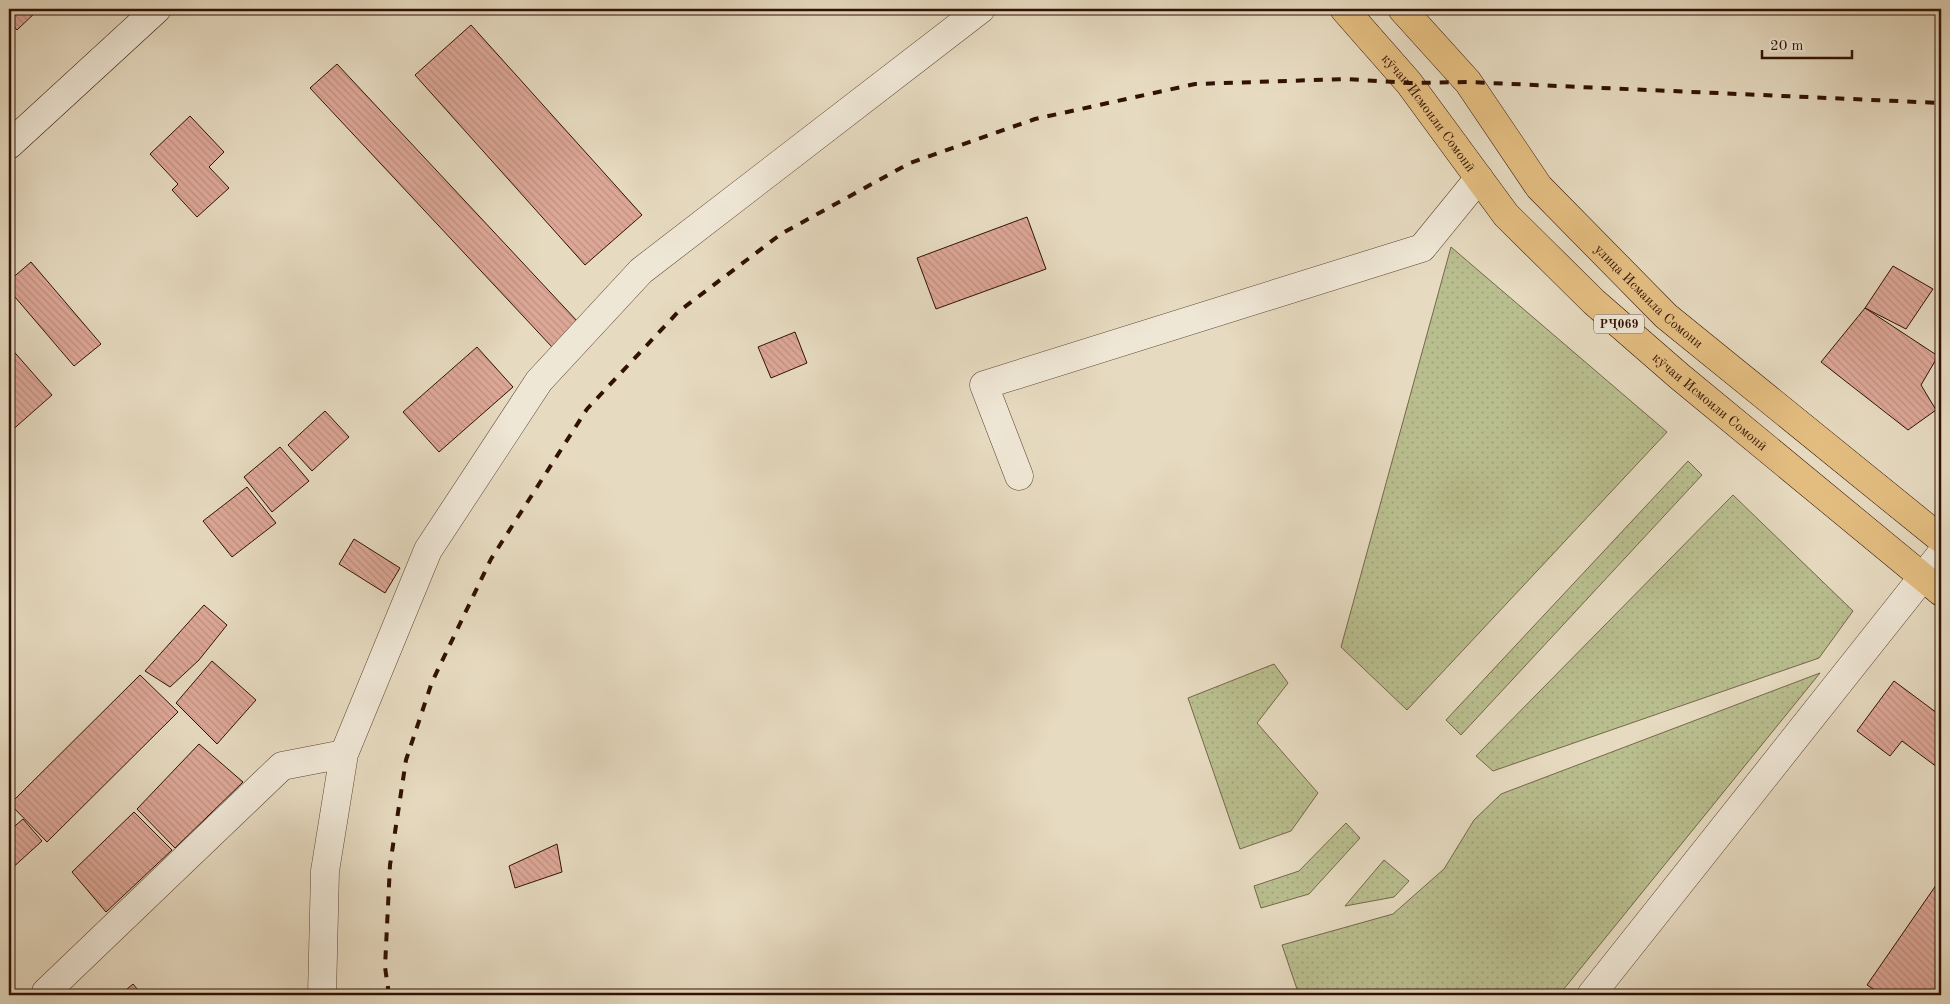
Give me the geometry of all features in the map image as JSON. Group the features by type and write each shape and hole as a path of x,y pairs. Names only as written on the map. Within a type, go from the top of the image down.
{"main road":[{"name":"кӯчаи Исмоили Сомонӣ","path":"1344,9 1409,83 1506,215 1594,302 1679,376 1932,584"},
{"name":"улица Исмаила Сомони","path":"1402,9 1468,82 1540,186 1666,316 1941,539"}],"street":[{"path":"9,145 156,9"},
{"path":"322,995 324,871 344,754 428,550 539,381 641,270 981,9"},
{"path":"1019,476 984,385 1422,248 1479,178"},
{"path":"1590,995 1932,584 1941,554"},
{"path":"46,992 282,766 344,754"}],"green space":[{"path":"1451,247 1667,432 1407,710 1341,647"},
{"path":"1688,461 1702,475 1461,735 1446,720"},
{"path":"1733,495 1853,611 1819,658 1493,771 1476,756"},
{"path":"1274,664 1288,683 1257,723 1318,793 1291,831 1240,849 1188,698"},
{"path":"1820,673 1559,995 1299,995 1282,945 1393,914 1444,869 1474,820 1501,794"},
{"path":"1346,823 1360,838 1309,894 1261,908 1254,886 1299,871"},
{"path":"1384,860 1409,881 1394,897 1345,906"}],"building":[{"path":"9,9 39,9 17,30 9,21"},
{"path":"471,25 642,215 585,265 415,75"},
{"path":"337,64 578,322 552,347 310,88"},
{"path":"190,116 224,152 209,167 229,188 197,217 172,190 178,184 150,154"},
{"path":"1027,217 1046,269 936,309 917,258"},
{"path":"31,262 101,344 74,366 9,290 9,281"},
{"path":"1893,266 1933,289 1906,329 1865,308"},
{"path":"1865,308 1938,356 1921,385 1936,410 1908,430 1821,362"},
{"path":"795,332 807,363 771,378 758,347"},
{"path":"9,346 52,395 9,433"},
{"path":"477,347 513,387 439,452 403,412"},
{"path":"325,411 349,437 312,471 288,445"},
{"path":"280,447 309,481 272,512 244,477"},
{"path":"247,487 276,523 232,557 203,521"},
{"path":"354,539 400,568 385,593 339,564"},
{"path":"204,605 227,625 199,660 170,687 145,671"},
{"path":"212,661 256,700 217,744 176,703"},
{"path":"140,675 178,712 47,842 10,804"},
{"path":"1894,681 1941,716 1941,770 1902,741 1890,756 1857,731"},
{"path":"199,744 243,782 175,848 137,809"},
{"path":"134,812 172,850 106,912 72,872"},
{"path":"23,819 42,841 9,871 9,831"},
{"path":"557,844 562,872 515,888 509,866"},
{"path":"1941,878 1941,995 1882,995 1867,985"},
{"path":"133,984 142,995 120,995"}],"railway":[{"path":"389,995 385,967 390,865 406,760 432,682 491,559 587,409 678,312 781,234 910,163 1035,119 1195,84 1346,79 1409,83 1468,82 1941,103"}]}
